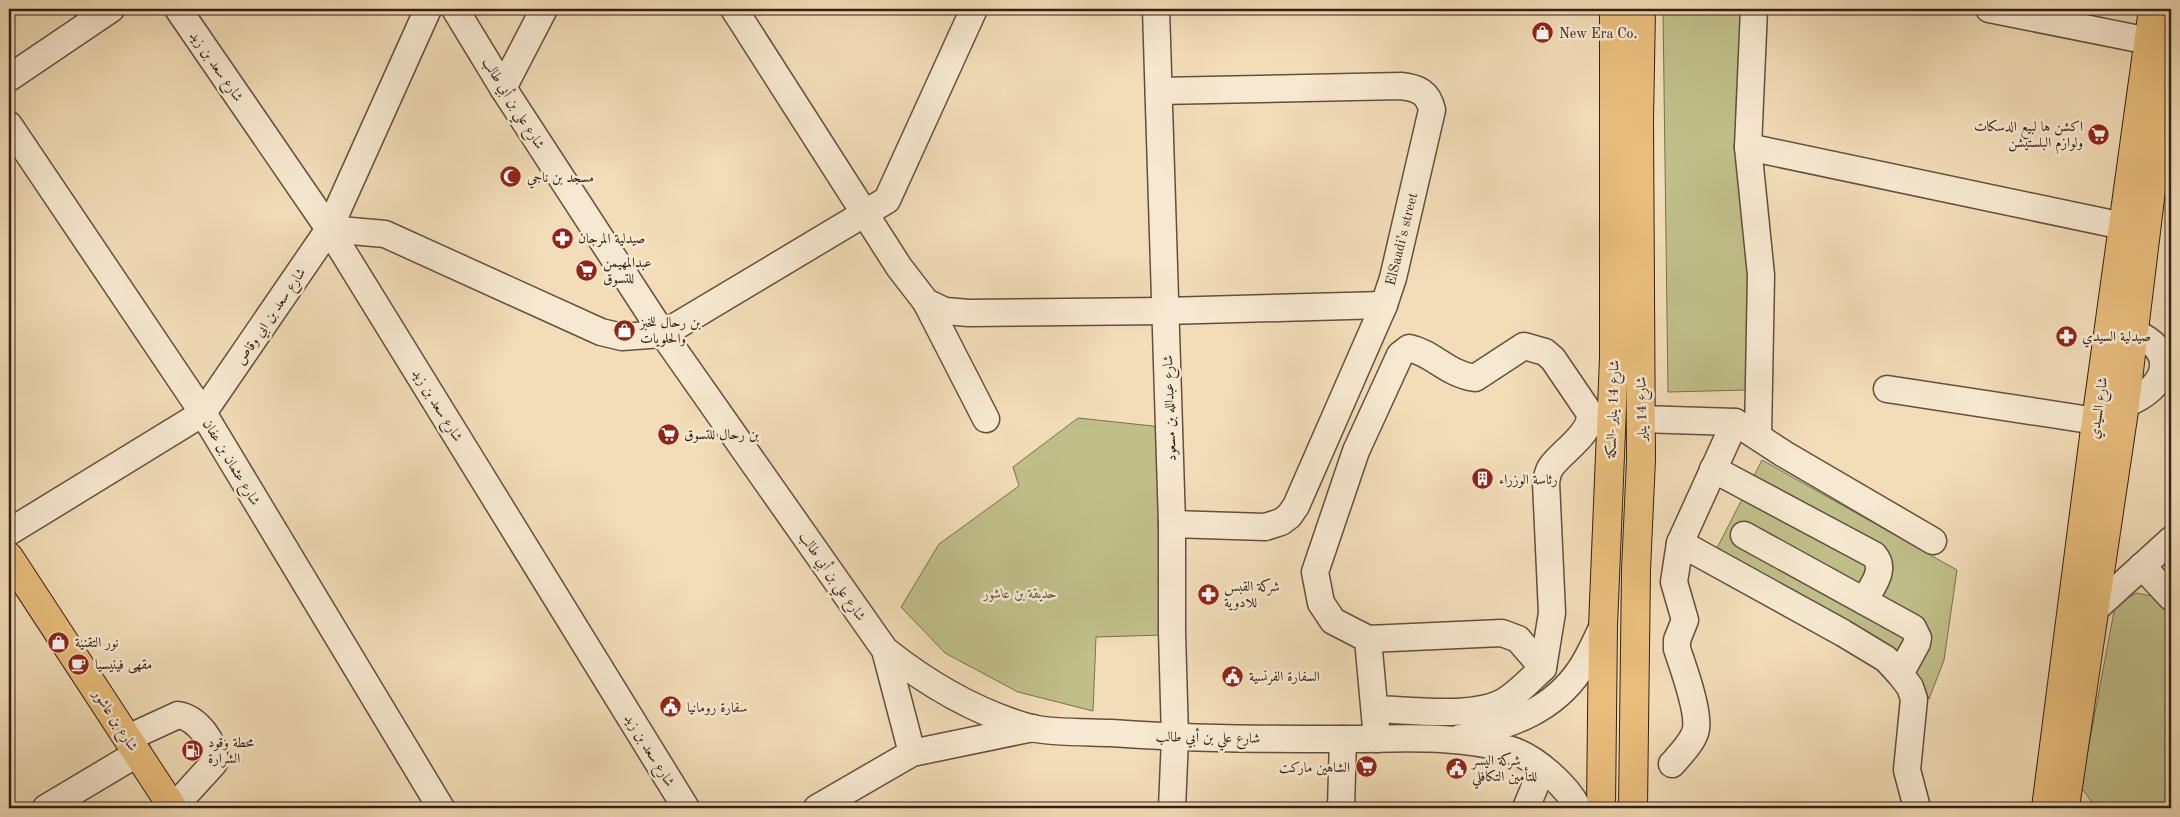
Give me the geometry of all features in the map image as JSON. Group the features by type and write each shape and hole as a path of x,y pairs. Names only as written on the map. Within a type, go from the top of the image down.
{"main road":[{"name":"شارع 14 يناير -السكة","path":"1601,808 1603,626 1614,358 1614,9"},
{"name":"شارع 14 يناير","path":"1633,808 1636,570 1641,459 1639,120 1641,9"},
{"name":"شارع السيدي","path":"2065,808 2125,404 2133,332 2160,34 2153,9"},
{"name":"شارع السيدي","path":"2046,808 2096,421 2124,226 2160,34"},
{"name":"شارع بن عاشور","path":"9,557 173,808"}],"street":[{"path":"9,78 112,9"},
{"name":"شارع سعد بن زيد","path":"178,9 329,229 686,808"},
{"name":"شارع سعد بن ابي وقاص","path":"9,532 203,413 329,229 428,9"},
{"name":"شارع علي بن أبي طالب","path":"456,9 504,88 663,334 885,650 908,668 942,690 985,712 1033,728 1175,738 1454,739 1511,750 1530,758 1574,800 1578,808"},
{"path":"504,88 544,9"},
{"path":"329,229 385,234 601,332 622,337 663,334 887,200 974,9"},
{"name":"شارع عبدالله بن مسعود","path":"1156,9 1172,524 1172,632 1175,738 1172,808"},
{"path":"1754,9 1748,147 1761,275 1758,436"},
{"path":"1989,9 2160,34"},
{"path":"746,15 899,267 926,302 986,419"},
{"name":"ElSaadi’s street","path":"1159,91 1400,86 1414,88 1423,92 1429,99 1432,110 1393,278 1384,305 1290,516 1282,522 1265,527 1172,524"},
{"name":"شارع عثمان بن عفان","path":"9,125 203,413 441,808"},
{"path":"1748,147 2124,226"},
{"path":"926,302 944,311 968,313 1166,311 1384,305"},
{"path":"2125,404 2142,398 2153,389 2162,379 2168,368 2157,347 2149,338 2133,332"},
{"path":"1375,709 1468,712 1504,702 1543,668 1552,613 1546,482 1549,468 1588,428 1591,419 1589,412 1553,359 1545,352 1524,346 1476,378 1454,373 1418,350 1409,348 1400,355 1356,451 1315,572 1321,603 1333,621 1368,639 1502,633 1518,639 1543,668"},
{"path":"1887,389 2096,421"},
{"path":"1640,419 1734,422 1784,454 1933,541"},
{"path":"1672,764 1690,741 1696,729 1692,698 1677,649 1677,640 1685,620 1674,582 1680,543 1734,422"},
{"path":"1713,469 1874,555 1878,560 1880,572 1864,601"},
{"path":"1744,535 1913,628 1916,632 1917,643 1900,674"},
{"path":"2094,610 2171,540"},
{"path":"1680,543 1886,659 1900,674 1910,687 1914,699 1907,770 1917,808"},
{"path":"2142,566 2171,597"},
{"name":"شارع علي بن أبي طالب","path":"1454,739 1510,723 1532,714 1547,704 1562,692 1580,670 1603,626"},
{"path":"1368,639 1377,739"},
{"path":"885,650 912,753"},
{"path":"46,808 178,715 193,720 213,746 215,753 214,763 173,808"},
{"path":"817,808 912,753 1033,728"},
{"path":"1341,808 1343,739"},
{"path":"1526,808 1542,769"}],"green space":[{"path":"1663,9 1761,9 1748,390 1668,392"},
{"name":"حديقة بن عاشور","path":"1078,418 1162,427 1163,635 1096,637 1093,711 1018,692 945,653 901,607 939,544 1019,486 1013,467"},
{"path":"1762,460 1957,570 1944,660 1929,699 1924,686 1894,658 1711,560"},
{"path":"2136,593 2152,596 2171,607 2171,808 2096,808 2081,787 2115,606"}],"place":[{"name":"New Era Co.","path":"1543,33"},
{"name":"اكشن ها لبيع الدسكات ولوازم البلستيشن","path":"2099,134"},
{"name":"مسجد بن ناجي","path":"511,177"},
{"name":"صيدلية المرجان","path":"562,238"},
{"name":"عبدالمهيمن للتسوق","path":"587,270"},
{"name":"بن رحال للخبز والحلويات","path":"624,330"},
{"name":"صيدلية السيدي","path":"2066,336"},
{"name":"بن رحال للتسوق","path":"668,434"},
{"name":"رئاسة الوزراء","path":"1483,479"},
{"name":"شركة القبس للادوية","path":"1208,594"},
{"name":"نور التقنية","path":"59,642"},
{"name":"مقهى فينيسيا","path":"79,664"},
{"name":"السفارة الفرنسية","path":"1233,676"},
{"name":"سفارة رومانيا","path":"671,707"},
{"name":"محطة وقود الشرارة","path":"192,750"},
{"name":"الشاهين ماركت","path":"1366,767"},
{"name":"شركة اليسر للتأمين التكافلي","path":"1456,768"}]}
